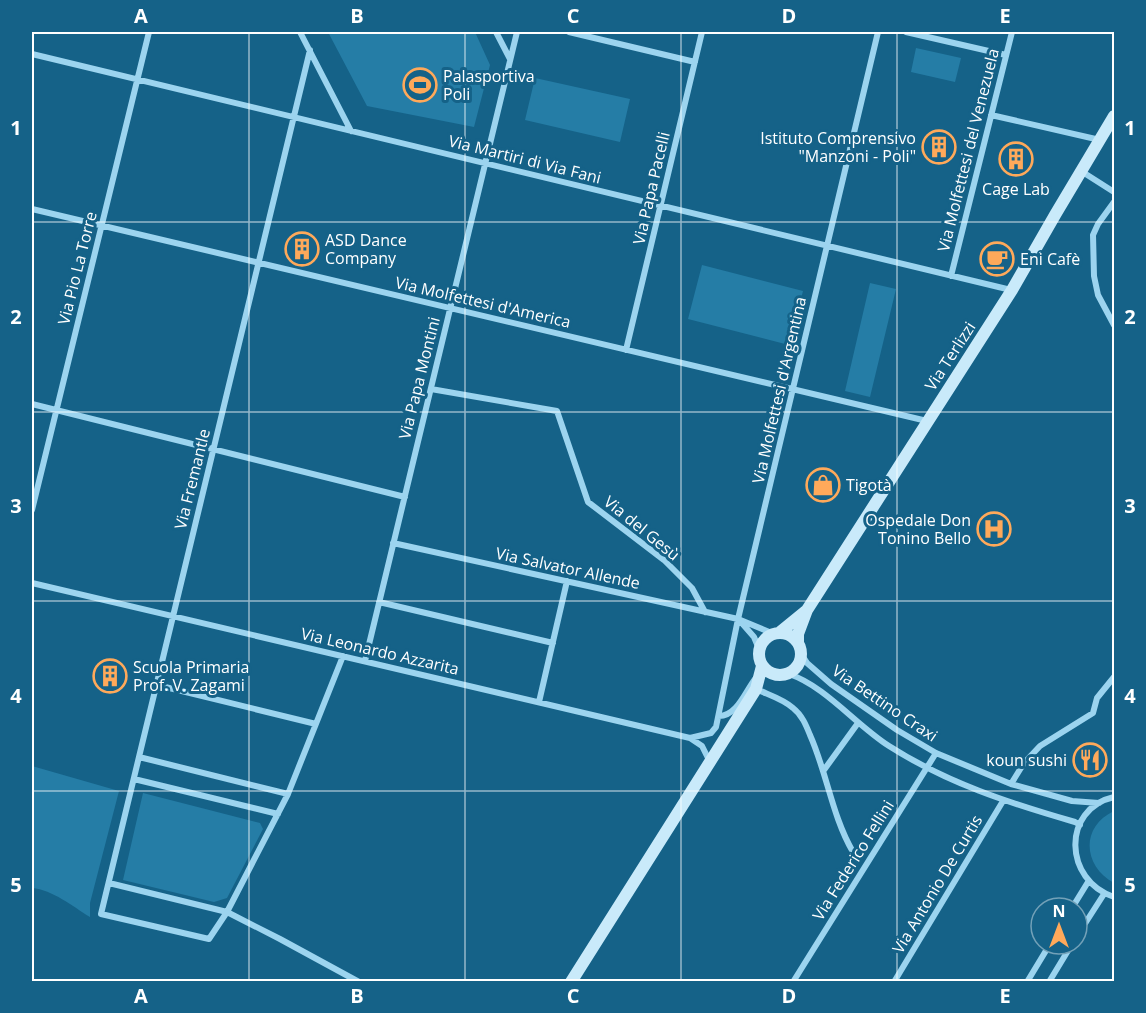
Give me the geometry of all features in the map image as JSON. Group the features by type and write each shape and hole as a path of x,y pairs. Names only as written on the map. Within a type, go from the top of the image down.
{"main road":[{"name":"Via Terlizzi","path":"800,648 798,634 807,610 1012,290 1114,116"},
{"name":"Via Terlizzi","path":"776,633 807,610"},
{"path":"571,981 756,689 761,669 759,649 766,638 776,633 789,635 800,648 798,666 756,689"},
{"path":"761,669 771,674 783,674"}],"street":[{"name":"Via Pio La Torre","path":"32,510 149,32"},
{"path":"300,32 351,131"},
{"path":"496,32 510,59"},
{"name":"Via Papa Montini","path":"365,661 517,32"},
{"path":"569,32 695,62"},
{"name":"Via Papa Pacelli","path":"626,350 702,32"},
{"name":"Via Molfettesi d'Argentina","path":"719,716 738,619 878,32"},
{"path":"906,32 1006,55"},
{"name":"Via Molfettesi del Venezuela","path":"951,276 1012,32"},
{"name":"Via Fremantle","path":"226,912 209,939 101,914 310,50"},
{"name":"Via Martiri di Via Fani","path":"32,54 1012,290"},
{"path":"991,115 1100,140"},
{"path":"1081,171 1114,192"},
{"path":"1114,202 1093,235 1094,276 1098,295 1114,325"},
{"name":"Via Molfettesi d'America","path":"32,209 927,422"},
{"name":"Via del Gesù","path":"430,389 557,411 588,502 664,560 692,588 705,612"},
{"path":"32,404 405,497"},
{"name":"Via Salvator Allende","path":"393,543 738,619 776,633"},
{"path":"539,702 567,581"},
{"name":"Via Leonardo Azzarita","path":"32,583 690,738"},
{"path":"379,602 553,643"},
{"path":"738,619 754,637 759,649"},
{"name":"Via Bettino Craxi","path":"800,648 807,663 831,684 897,730 936,753 1011,784 1072,801 1099,803"},
{"path":"226,912 288,794 343,656"},
{"path":"690,738 711,733 716,727 719,716 732,712 761,669"},
{"name":"Via Bettino Craxi","path":"783,674 798,677 824,694 887,745 926,768 1003,801 1080,825"},
{"path":"1011,784 1023,763 1040,746 1094,713 1097,698 1114,677"},
{"path":"157,685 316,724"},
{"path":"756,689 783,701 803,720 824,770 837,818 853,852"},
{"path":"824,770 858,723"},
{"path":"690,738 702,746 709,762"},
{"name":"Via Federico Fellini","path":"793,981 936,753"},
{"path":"139,757 288,794"},
{"path":"134,779 278,814"},
{"path":"1114,797 1099,803 1088,813 1080,825 1075,840 1075,855 1088,882 1104,894 1114,897"},
{"name":"Via Antonio De Curtis","path":"894,981 1003,801"},
{"path":"1079,896 1088,882"},
{"path":"109,883 226,912 359,981"},
{"path":"1089,917 1104,894"},
{"path":"1027,981 1043,956"},
{"path":"1049,981 1065,956"}],"shaded area":[{"name":"Palasportiva Poli","path":"328,32 475,32 490,65 474,127 367,106"},
{"path":"916,48 961,58 955,82 911,72"},
{"path":"535,78 630,99 620,142 525,120"},
{"path":"702,265 803,291 789,345 688,319"},
{"path":"870,283 896,289 870,397 845,391"},
{"path":"32,766 119,791 90,903 90,917 55,895 32,888"},
{"path":"143,793 260,823 263,829 227,898 214,902 123,880"},
{"path":"1114,811 1114,883 1096,867 1091,857 1090,847 1095,827"}],"place":[{"name":"Palasportiva Poli","path":"420,85"},
{"name":"Istituto Comprensivo \"Manzoni - Poli\"","path":"939,147"},
{"name":"Cage Lab","path":"1016,159"},
{"name":"ASD Dance Company","path":"302,249"},
{"name":"Eni Cafè","path":"997,259"},
{"name":"Tigotà","path":"823,485"},
{"name":"Ospedale Don Tonino Bello","path":"994,529"},
{"name":"Scuola Primaria Prof. V. Zagami","path":"110,676"},
{"name":"koun sushi","path":"1090,760"}]}
